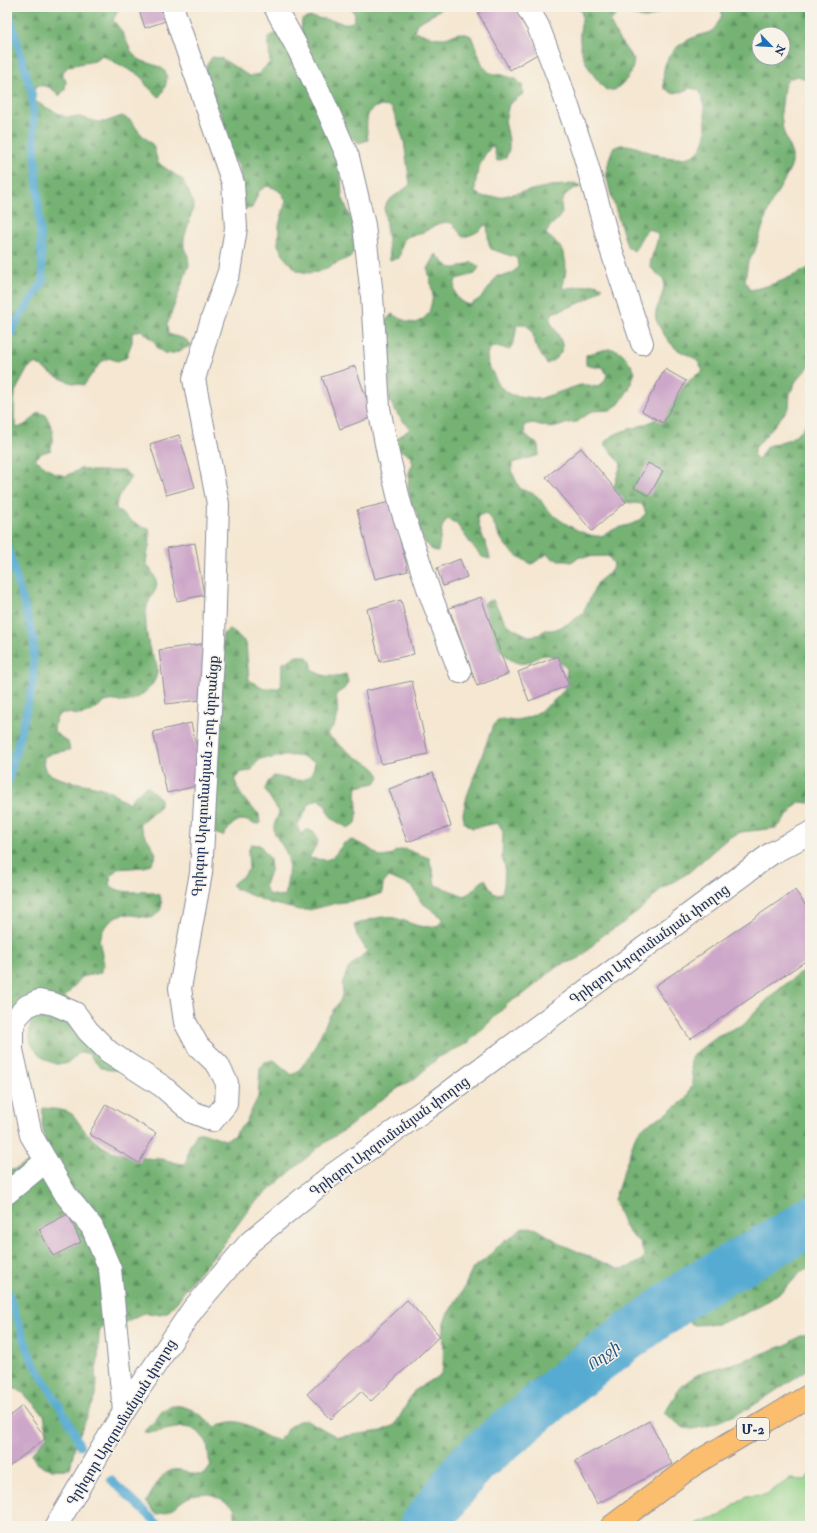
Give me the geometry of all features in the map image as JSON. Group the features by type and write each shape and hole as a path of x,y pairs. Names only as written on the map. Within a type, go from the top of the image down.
{"highway":[{"name":"Մ-2","path":"612,1526 696,1462 810,1395"}],"street":[{"name":"Գրիգոր Արզումանյան 2-րդ նրբանցք","path":"124,1411 110,1269 92,1227 66,1196 31,1135 12,1050 12,1030 16,1018 27,1006 39,1001 54,1004 75,1013 88,1031 109,1052 162,1086 192,1112 213,1120 226,1104 227,1083 218,1065 198,1046 185,1022 180,988 200,873 214,639 218,504 194,379 212,319 229,272 236,228 233,183 186,50 174,12 174,7"},
{"path":"275,7 301,56 348,157 364,225 372,296 379,408 388,454 401,507 429,590 460,672"},
{"path":"527,7 538,26 559,80 584,154 610,246 642,343"},
{"name":"Գրիգոր Արզումանյան փողոց","path":"56,1526 124,1411 193,1309 250,1242 332,1175 436,1102 772,853 810,833"},
{"path":"7,1193 46,1161"}],"green space":[{"path":"7,7 120,7 113,20 122,32 133,53 139,59 162,68 167,76 166,85 159,97 146,85 142,77 102,55 95,61 69,66 62,73 66,81 65,90 59,96 54,90 43,86 36,86 32,94 36,102 65,117 79,117 98,122 105,122 122,116 130,120 141,134 153,145 158,163 183,180 194,204 184,239 184,248 188,256 189,265 167,325 168,334 185,339 192,345 174,353 166,354 158,349 154,341 141,330 132,333 132,342 126,358 117,361 109,358 101,362 84,385 64,380 36,363 28,368 15,392 14,419 17,428 29,422 38,412 46,415 53,431 51,450 42,453 35,459 54,473 66,476 82,468 90,471 125,471 131,477 117,500 116,509 134,523 149,529 150,533 146,564 153,573 157,586 147,606 146,622 149,647 157,666 156,678 145,692 130,701 109,701 85,714 80,715 65,713 58,716 55,722 54,732 68,742 70,750 52,753 44,757 44,767 48,772 55,776 73,782 101,788 128,803 147,786 160,798 160,806 139,824 156,854 152,863 144,867 117,869 111,876 109,885 122,891 146,892 159,895 162,905 161,908 152,918 124,914 115,917 103,930 99,939 104,965 100,973 82,977 65,997 117,1070 103,1068 94,1061 88,1053 79,1053 64,1064 48,1061 34,1049 30,1039 31,1014 7,1014"},
{"path":"351,7 443,7 434,14 417,23 414,31 440,38 445,38 457,33 471,36 483,66 490,73 516,79 522,85 523,94 509,104 505,121 509,140 509,149 506,158 497,161 493,145 489,149 480,166 476,179 475,192 482,197 499,197 550,186 574,183 582,187 573,189 566,194 561,203 562,213 550,226 546,234 559,245 565,257 566,268 562,289 595,284 603,287 586,300 552,313 550,321 560,340 562,350 555,359 547,364 537,349 532,331 525,324 517,324 514,342 509,350 501,347 492,347 487,354 488,364 500,387 512,395 539,399 580,385 597,387 604,382 607,375 603,367 586,365 586,355 610,349 620,352 630,363 635,372 629,389 619,404 610,410 592,411 577,422 551,428 533,423 524,425 525,434 538,445 539,455 512,463 512,472 520,489 537,496 552,514 565,523 588,534 600,536 617,528 636,522 646,513 642,504 624,502 613,490 621,464 604,443 614,435 654,420 664,412 690,380 703,371 696,360 678,350 672,344 657,323 656,313 663,291 664,280 650,267 658,234 649,229 643,235 634,251 627,246 606,174 613,148 626,145 661,156 675,158 689,157 695,154 700,150 706,134 704,103 699,90 690,88 681,92 672,93 664,88 663,79 665,65 671,53 682,43 696,36 714,30 722,15 721,7 810,7 810,80 797,76 788,79 784,87 781,113 783,130 792,155 792,164 770,205 754,253 748,262 745,280 750,290 781,281 810,267 810,365 796,381 790,393 789,408 756,447 753,454 758,460 767,446 790,439 802,430 810,418 810,480 805,490 807,498 810,499 810,803 799,802 777,828 741,832 728,838 688,873 661,889 640,910 623,923 603,935 580,958 558,966 524,994 511,1001 468,1043 439,1057 413,1080 377,1103 350,1126 320,1146 251,1206 220,1249 189,1284 177,1302 167,1312 160,1314 145,1313 117,1327 102,1327 99,1333 98,1360 95,1375 97,1381 96,1396 75,1445 70,1469 46,1468 37,1463 32,1453 46,1438 47,1431 44,1415 23,1393 17,1389 7,1390 7,1171 16,1169 38,1156 45,1142 42,1125 43,1108 70,1113 94,1140 102,1146 115,1152 129,1156 162,1159 186,1164 189,1147 197,1133 206,1133 225,1140 233,1136 246,1122 258,1097 260,1068 265,1062 274,1060 292,1075 299,1070 310,1056 330,1015 340,1001 343,992 342,984 348,969 367,951 357,935 354,925 375,918 388,917 424,927 439,925 443,918 421,902 413,887 389,877 383,884 382,893 365,899 337,903 309,910 299,910 270,903 238,890 231,885 249,869 248,852 251,844 260,845 270,859 271,868 265,885 268,894 285,897 288,859 285,850 274,831 274,824 279,813 265,789 268,782 274,776 294,780 305,779 313,770 315,762 294,756 265,758 258,761 251,771 242,772 235,778 236,784 243,798 259,814 260,824 240,820 232,825 223,836 214,833 223,634 231,629 246,643 249,680 262,688 280,688 283,663 297,656 306,656 311,662 313,671 322,675 336,676 346,674 348,682 344,689 336,694 336,721 327,734 354,756 374,768 380,776 375,783 357,787 356,823 348,828 333,819 328,813 325,804 318,799 310,803 297,826 301,834 307,829 315,833 318,842 309,858 326,860 333,857 344,843 352,840 367,847 381,857 389,856 396,851 405,849 429,858 435,885 465,896 485,879 494,894 502,893 505,867 502,858 503,831 498,823 472,828 464,822 463,813 467,796 495,723 501,719 516,720 528,717 545,708 559,696 565,688 567,669 558,660 550,656 544,655 522,664 509,658 498,647 494,640 482,611 485,602 493,600 506,623 514,629 529,636 538,635 545,630 553,630 570,623 583,613 598,582 611,571 614,564 608,556 580,557 571,562 554,559 547,554 532,564 517,556 509,549 497,532 492,520 486,513 478,516 478,522 490,559 482,557 456,523 447,519 442,527 438,552 431,549 419,535 417,513 412,506 408,489 409,472 413,464 410,455 393,447 396,439 410,429 398,415 389,400 389,354 386,320 392,314 408,322 416,323 429,313 433,296 428,269 436,254 445,264 452,268 460,267 472,262 479,267 475,274 456,279 456,296 458,299 469,305 474,303 482,296 497,276 504,276 514,272 518,267 517,258 491,249 486,224 476,233 463,237 452,223 446,222 438,224 424,232 406,238 402,244 399,258 390,260 384,207 389,200 410,185 404,141 392,108 383,106 372,109 367,119 368,140 359,143 351,137 336,151 341,178 342,196 356,232 356,248 350,257 318,272 308,273 298,271 287,261 278,245 279,225 286,201 283,195 276,189 267,186 259,191 252,208 242,210 240,168 225,146 221,114 207,91 205,82 207,65 212,57 221,58 249,76 258,74 270,62 268,37 276,33 292,40 300,38 302,20 310,17 336,21 344,24 353,22 355,15"},
{"path":"573,7 668,7 655,15 646,18 638,17 624,11 616,15 610,22 618,38 634,60 632,70 626,80 615,90 606,90 587,65 581,50 581,10"},
{"path":"810,967 810,1269 802,1271 785,1289 764,1303 742,1315 718,1324 694,1325 680,1317 683,1310 689,1306 703,1303 730,1293 761,1271 767,1257 770,1241 768,1239 761,1235 750,1237 671,1288 571,1358 555,1365 529,1383 500,1421 471,1438 465,1444 457,1457 436,1504 421,1526 227,1526 232,1522 234,1517 234,1507 221,1499 208,1494 188,1497 170,1511 160,1514 156,1514 146,1502 158,1481 168,1472 180,1470 197,1475 207,1471 211,1465 207,1442 196,1430 182,1427 144,1432 162,1411 172,1406 186,1407 205,1418 216,1427 226,1423 242,1423 269,1438 278,1440 284,1435 287,1429 299,1421 307,1420 337,1437 382,1431 395,1425 414,1391 440,1375 443,1368 444,1322 463,1290 473,1268 486,1259 502,1242 509,1239 521,1229 529,1227 537,1229 563,1245 618,1269 629,1267 642,1260 645,1257 640,1243 628,1232 614,1200 636,1134 647,1124 668,1113 686,1099 693,1082 690,1059 694,1054 717,1036 744,1024 772,995"},
{"path":"810,1333 810,1368 748,1409 708,1426 692,1429 684,1428 664,1413 681,1386 695,1376 703,1372 742,1361 786,1345 800,1336"},
{"path":"810,1474 810,1526 691,1526 720,1516 747,1496 765,1495 790,1479 805,1480"}],"building":[{"path":"138,7 167,7 171,19 145,28"},
{"path":"489,7 515,7 541,52 510,70 478,13"},
{"path":"355,366 373,417 340,429 322,377"},
{"path":"665,369 686,381 663,423 642,411"},
{"path":"179,435 195,487 166,495 150,444"},
{"path":"581,448 626,502 592,531 546,477"},
{"path":"648,463 663,471 649,496 634,488"},
{"path":"390,502 408,571 375,579 357,510"},
{"path":"195,543 204,595 177,601 167,548"},
{"path":"460,559 467,577 443,586 437,568"},
{"path":"481,597 508,674 477,686 449,608"},
{"path":"401,600 414,654 380,662 367,609"},
{"path":"202,644 209,699 166,704 159,650"},
{"path":"558,656 569,685 529,701 518,672"},
{"path":"412,681 428,754 381,764 365,691"},
{"path":"191,723 205,784 167,793 153,732"},
{"path":"433,773 451,826 407,842 389,789"},
{"path":"795,890 810,912 810,958 690,1039 655,986"},
{"path":"106,1104 156,1133 139,1163 89,1134"},
{"path":"68,1214 81,1242 53,1256 39,1229"},
{"path":"407,1300 440,1336 371,1401 361,1391 331,1419 307,1394"},
{"path":"22,1406 46,1438 7,1468 7,1418"},
{"path":"649,1421 672,1464 597,1504 575,1461"}],"waterway":[{"path":"7,7 32,94 43,282 14,326 7,344"},
{"path":"7,545 34,640 33,685 7,786"},
{"name":"Ողջի","path":"424,1526 470,1465 588,1366 696,1287 803,1227 810,1220"},
{"path":"7,1290 31,1358 73,1429 80,1446"},
{"path":"111,1480 160,1526"}]}
